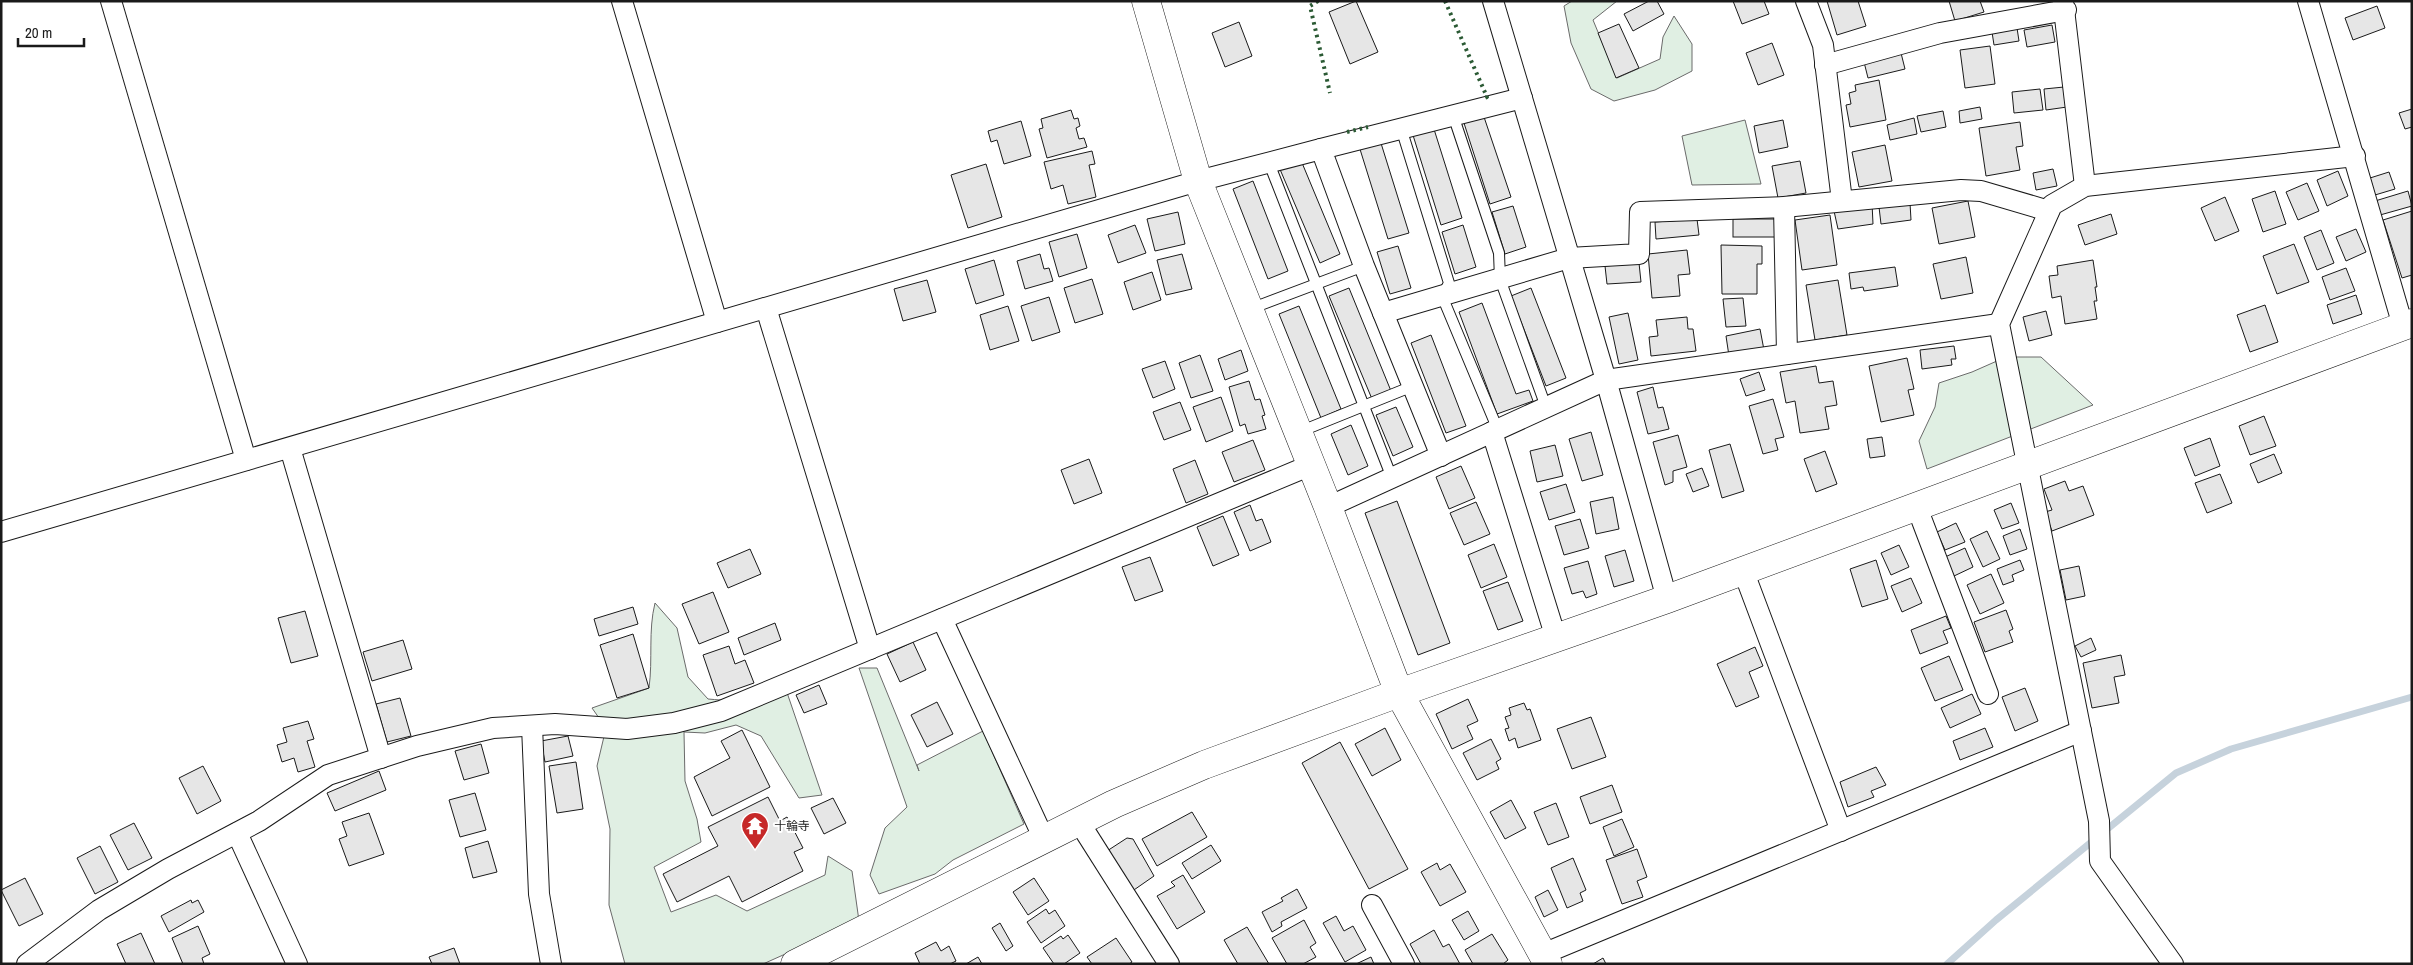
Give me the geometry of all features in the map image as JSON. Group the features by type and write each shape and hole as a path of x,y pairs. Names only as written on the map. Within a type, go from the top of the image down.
{"street":[{"path":"111,1 246,460"},
{"path":"622,1 717,322"},
{"path":"1146,1 1198,182 1312,465 1399,693 1545,959 1841,831 2081,731"},
{"path":"1493,1 1606,380 1667,599"},
{"path":"1806,1 1823,45 1842,201"},
{"path":"809,961 1114,804 1204,765 1399,693 1667,599 2407,324 2308,1"},
{"path":"1825,65 1932,35 2064,5 2085,186"},
{"path":"1,532 1198,182 1522,98"},
{"path":"1321,149 1364,266 1441,456"},
{"path":"2173,964 2100,861 2099,821 1999,324 2052,205 2085,186 2355,156"},
{"path":"1383,314 1570,258 1639,254 1640,212 1784,207 1961,190 1981,191 2049,211"},
{"path":"1784,207 1787,354"},
{"path":"766,308 870,649"},
{"path":"1328,508 1606,380 1999,324"},
{"path":"1495,431 1556,638"},
{"path":"290,448 381,758"},
{"path":"27,964 100,910 168,869 259,822 328,775 381,758 493,728 555,724 627,729 674,723 721,711 1312,465"},
{"path":"1916,505 1988,694"},
{"path":"1743,570 1841,831"},
{"path":"942,619 1044,839"},
{"path":"532,726 539,894 551,964"},
{"path":"1079,822 1169,964"},
{"path":"237,833 297,964"},
{"path":"1372,905 1404,964"}],"lane":[{"path":"1452,115 1499,253 1500,279 1546,407"},
{"path":"1401,128 1449,283 1442,296 1495,431"},
{"path":"1269,163 1392,478"},
{"path":"1249,309 1364,266"},
{"path":"1298,432 1413,386"}],"green space":[{"path":"1572,1 1617,1 1593,20 1617,78 1660,59 1663,37 1674,16 1692,44 1692,71 1655,90 1614,101 1591,89 1571,43 1564,6"},
{"path":"1745,120 1761,184 1692,185 1682,136"},
{"path":"2006,357 2041,357 2093,405 1927,469 1919,441 1935,407 1939,383 1972,372"},
{"path":"655,603 677,628 688,677 708,699 741,701 757,697 765,692 781,675 822,795 799,798 761,736 736,725 705,733 684,732 685,781 697,819 701,842 654,867 671,912 716,895 747,911 825,875 828,856 852,871 859,921 763,964 625,964 609,905 610,829 597,766 606,728 592,708 649,688 652,624"},
{"path":"859,668 877,668 919,771 917,765 983,731 1024,824 953,860 935,874 879,894 870,875 885,828 907,807"}],"building":[{"path":"1356,1 1378,52 1350,64 1329,12"},
{"path":"1649,1 1657,1 1664,14 1633,31 1624,14"},
{"path":"1733,1 1764,1 1769,14 1742,24"},
{"path":"1827,1 1858,1 1866,26 1837,35"},
{"path":"1949,1 1980,1 1984,12 1955,21"},
{"path":"2377,6 2385,28 2353,40 2345,18"},
{"path":"1239,22 1252,56 1225,67 1212,33"},
{"path":"1619,24 1639,68 1616,78 1598,33"},
{"path":"2052,25 2055,42 2027,47 2024,30"},
{"path":"2017,28 2019,41 1994,45 1992,32"},
{"path":"1772,43 1784,75 1758,85 1746,53"},
{"path":"1990,46 1995,84 1965,88 1960,50"},
{"path":"1901,53 1905,69 1868,78 1864,62"},
{"path":"1879,80 1886,120 1850,127 1846,105 1851,104 1849,93 1856,91 1855,85"},
{"path":"2064,87 2067,107 2046,110 2044,89"},
{"path":"2040,89 2043,110 2014,113 2012,92"},
{"path":"1980,107 1982,119 1960,123 1959,111"},
{"path":"2412,109 2412,127 2405,129 2399,113"},
{"path":"1071,110 1074,119 1078,118 1080,126 1076,128 1079,139 1084,138 1087,147 1047,158 1039,129 1043,128 1041,119"},
{"path":"1943,111 1946,127 1921,132 1917,116"},
{"path":"1483,114 1511,197 1490,204 1463,120"},
{"path":"1914,118 1917,134 1890,140 1887,125"},
{"path":"1783,120 1788,147 1759,153 1754,126"},
{"path":"1021,121 1031,156 1004,164 997,140 991,142 988,131"},
{"path":"2020,122 2023,146 2016,147 2020,170 1986,176 1979,128"},
{"path":"1433,126 1462,218 1441,225 1412,132"},
{"path":"1380,140 1409,233 1388,239 1359,146"},
{"path":"1885,145 1892,181 1859,187 1852,152"},
{"path":"1092,151 1095,164 1089,165 1096,197 1068,204 1063,185 1051,189 1044,162"},
{"path":"1300,158 1340,254 1320,263 1279,167"},
{"path":"1800,161 1806,193 1778,198 1772,166"},
{"path":"986,164 1002,217 968,228 951,175"},
{"path":"2053,169 2057,186 2036,190 2033,173"},
{"path":"2338,171 2348,196 2327,206 2317,180"},
{"path":"2389,172 2395,189 2375,195 2370,178"},
{"path":"1253,181 1288,271 1268,279 1233,189"},
{"path":"2307,183 2319,211 2298,220 2286,192"},
{"path":"2275,191 2286,224 2263,232 2252,199"},
{"path":"2408,191 2412,206 2380,215 2375,201"},
{"path":"2225,197 2239,231 2215,241 2201,208"},
{"path":"1968,201 1975,237 1939,244 1932,208"},
{"path":"1872,203 1873,224 1838,229 1834,211"},
{"path":"1910,203 1911,220 1881,224 1879,207"},
{"path":"1513,206 1526,247 1505,254 1492,212"},
{"path":"2412,211 2412,275 2402,278 2383,220"},
{"path":"1178,212 1185,244 1155,251 1147,219"},
{"path":"2111,214 2117,234 2085,245 2078,225"},
{"path":"1830,215 1837,265 1802,270 1795,220"},
{"path":"1697,219 1699,235 1656,239 1655,222"},
{"path":"1733,219 1777,219 1777,237 1733,237"},
{"path":"1135,225 1146,253 1118,263 1108,235"},
{"path":"1463,225 1476,267 1455,274 1442,232"},
{"path":"2356,229 2366,252 2346,261 2336,237"},
{"path":"2321,230 2334,263 2317,270 2304,237"},
{"path":"1077,234 1087,268 1059,277 1049,242"},
{"path":"2294,244 2309,282 2277,294 2263,256"},
{"path":"1721,245 1762,246 1762,264 1757,264 1757,294 1722,294"},
{"path":"1398,246 1411,288 1390,294 1377,252"},
{"path":"1687,250 1690,274 1678,275 1680,296 1652,298 1648,254"},
{"path":"1040,254 1044,269 1049,268 1053,281 1025,289 1017,261"},
{"path":"1182,254 1192,289 1166,295 1157,260"},
{"path":"1966,257 1973,293 1941,299 1933,264"},
{"path":"994,260 1004,295 976,304 965,269"},
{"path":"2093,260 2097,287 2095,287 2097,301 2094,301 2097,319 2065,324 2061,296 2052,298 2049,276 2058,275 2057,266"},
{"path":"1639,263 1641,282 1607,284 1605,266"},
{"path":"1895,267 1898,286 1864,291 1863,287 1851,289 1849,273"},
{"path":"2346,268 2355,291 2330,300 2322,277"},
{"path":"1152,272 1161,300 1133,310 1124,282"},
{"path":"1092,279 1103,314 1075,323 1064,288"},
{"path":"927,280 936,312 903,321 894,289"},
{"path":"1838,280 1847,335 1815,340 1806,285"},
{"path":"1349,288 1391,391 1372,399 1329,296"},
{"path":"1531,288 1566,378 1546,386 1511,296"},
{"path":"2356,295 2362,314 2333,324 2327,305"},
{"path":"1049,297 1060,332 1032,341 1021,306"},
{"path":"1743,298 1746,326 1726,327 1723,299"},
{"path":"1482,303 1516,394 1529,390 1533,401 1497,414 1459,312"},
{"path":"2265,305 2278,342 2250,352 2237,315"},
{"path":"1008,306 1019,341 990,350 980,315"},
{"path":"1299,306 1341,409 1321,418 1279,314"},
{"path":"2046,311 2052,335 2029,341 2023,317"},
{"path":"1628,313 1638,360 1619,364 1609,317"},
{"path":"1687,317 1688,329 1693,329 1696,351 1651,356 1649,337 1658,336 1656,320"},
{"path":"1760,329 1764,350 1729,356 1726,336"},
{"path":"1431,335 1466,426 1446,433 1411,343"},
{"path":"1954,346 1956,359 1951,359 1952,365 1922,369 1920,350"},
{"path":"1241,350 1248,371 1225,380 1218,359"},
{"path":"1200,355 1213,391 1191,398 1179,363"},
{"path":"1907,358 1914,389 1908,390 1914,415 1881,422 1869,366"},
{"path":"1165,361 1175,389 1153,398 1142,369"},
{"path":"1816,366 1819,383 1833,381 1837,405 1825,407 1829,429 1800,433 1795,401 1786,403 1780,372"},
{"path":"1759,372 1765,390 1746,396 1740,379"},
{"path":"1249,381 1255,400 1260,399 1265,415 1262,416 1266,429 1248,434 1245,424 1240,426 1229,387"},
{"path":"1653,387 1658,408 1663,407 1669,429 1648,434 1637,392"},
{"path":"1221,397 1233,431 1206,442 1193,407"},
{"path":"1773,399 1784,437 1775,439 1778,450 1763,454 1749,406"},
{"path":"1180,402 1191,430 1164,440 1153,412"},
{"path":"1396,407 1413,447 1393,456 1376,415"},
{"path":"2264,416 2276,446 2250,455 2239,426"},
{"path":"1351,425 1368,466 1348,475 1331,434"},
{"path":"1591,432 1603,475 1582,481 1569,439"},
{"path":"1678,435 1687,467 1673,471 1673,482 1665,485 1653,442"},
{"path":"1882,437 1885,456 1870,458 1867,439"},
{"path":"2210,438 2220,466 2195,476 2184,448"},
{"path":"1253,440 1265,470 1234,482 1222,452"},
{"path":"1730,444 1744,491 1722,498 1709,450"},
{"path":"1555,445 1563,476 1537,482 1530,451"},
{"path":"1825,451 1837,484 1816,492 1804,459"},
{"path":"2274,454 2282,473 2258,483 2250,464"},
{"path":"1089,459 1102,493 1074,504 1061,470"},
{"path":"1195,460 1208,494 1186,503 1173,469"},
{"path":"1461,466 1475,498 1449,509 1436,477"},
{"path":"1702,468 1709,486 1693,492 1686,474"},
{"path":"2220,474 2232,503 2207,513 2195,483"},
{"path":"2065,481 2069,491 2083,486 2094,515 2052,531 2045,512 2052,510 2044,489"},
{"path":"1566,484 1575,512 1549,520 1540,492"},
{"path":"1613,497 1619,529 1596,534 1590,502"},
{"path":"1397,501 1450,643 1418,655 1365,513"},
{"path":"1476,502 1490,534 1464,545 1450,513"},
{"path":"2011,503 2019,523 2002,529 1994,510"},
{"path":"1250,505 1256,521 1262,519 1271,542 1250,551 1234,512"},
{"path":"1223,516 1239,555 1213,566 1197,527"},
{"path":"1580,519 1589,548 1564,555 1555,526"},
{"path":"1956,523 1965,542 1945,550 1937,532"},
{"path":"2020,529 2027,549 2010,555 2003,536"},
{"path":"1987,531 2000,559 1983,567 1970,539"},
{"path":"1494,544 1507,577 1481,588 1468,555"},
{"path":"1899,545 1909,567 1891,575 1881,553"},
{"path":"1965,548 1973,567 1954,576 1945,557"},
{"path":"750,549 761,574 728,588 717,563"},
{"path":"1625,550 1634,581 1614,587 1605,556"},
{"path":"1150,557 1163,591 1135,601 1122,567"},
{"path":"1876,560 1888,599 1862,607 1850,569"},
{"path":"2020,560 2024,570 2012,575 2014,581 2003,585 1997,569"},
{"path":"1588,561 1597,594 1586,598 1583,591 1572,594 1564,568"},
{"path":"2079,566 2085,596 2066,600 2060,570"},
{"path":"1991,574 2004,603 1980,614 1967,585"},
{"path":"1911,578 1922,603 1902,612 1891,586"},
{"path":"1508,582 1523,621 1498,630 1483,591"},
{"path":"713,592 729,632 699,644 682,604"},
{"path":"633,607 638,624 599,636 594,619"},
{"path":"2006,610 2013,629 2009,631 2013,642 1985,652 1974,622"},
{"path":"305,611 318,656 291,663 278,618"},
{"path":"1946,616 1951,628 1943,631 1948,643 1920,654 1911,630"},
{"path":"775,623 781,640 744,655 738,638"},
{"path":"633,634 649,688 617,698 600,645"},
{"path":"2091,638 2096,650 2081,657 2075,646"},
{"path":"403,640 412,669 372,681 363,652"},
{"path":"913,642 926,670 900,682 887,654"},
{"path":"729,646 735,664 745,660 754,683 717,696 703,655"},
{"path":"1755,647 1763,666 1749,672 1759,697 1736,707 1717,664"},
{"path":"2121,655 2125,675 2114,677 2119,703 2092,708 2083,663"},
{"path":"1949,656 1963,690 1935,701 1921,668"},
{"path":"819,685 827,704 804,713 796,695"},
{"path":"2025,688 2038,721 2015,731 2002,697"},
{"path":"1972,694 1981,714 1950,728 1941,708"},
{"path":"400,698 411,736 387,742 376,704"},
{"path":"1468,699 1478,721 1467,726 1473,739 1452,749 1436,714"},
{"path":"937,702 953,734 927,747 911,715"},
{"path":"1524,703 1527,710 1530,709 1541,740 1518,748 1515,738 1509,741 1505,729 1509,728 1505,717 1511,715 1509,708"},
{"path":"1591,717 1606,757 1572,769 1557,729"},
{"path":"308,721 314,739 307,741 315,767 298,772 294,758 282,762 277,745 287,742 283,728"},
{"path":"1385,728 1401,760 1372,776 1355,744"},
{"path":"1985,728 1993,747 1960,760 1953,741"},
{"path":"742,730 770,787 712,816 694,777 730,758 721,741"},
{"path":"568,736 573,756 545,762 541,741"},
{"path":"1491,739 1501,759 1496,762 1499,769 1477,780 1463,753"},
{"path":"1340,742 1408,869 1369,889 1302,763"},
{"path":"481,744 489,773 464,780 455,751"},
{"path":"576,762 583,809 557,813 549,766"},
{"path":"203,766 221,801 197,814 179,778"},
{"path":"1876,767 1886,785 1871,791 1874,797 1848,807 1840,782"},
{"path":"379,771 386,790 335,811 327,793"},
{"path":"1612,785 1622,812 1590,824 1580,797"},
{"path":"475,793 486,830 460,837 449,800"},
{"name":"十輪寺","path":"768,797 780,821 787,817 803,848 794,852 803,871 742,902 729,876 677,902 663,874 718,846 708,827"},
{"path":"833,798 846,823 824,834 811,808"},
{"path":"1511,800 1526,828 1505,839 1490,812"},
{"path":"1556,803 1569,837 1548,845 1534,812"},
{"path":"1192,812 1207,837 1157,866 1142,839"},
{"path":"369,813 384,854 349,866 339,839 347,836 342,822"},
{"path":"1622,819 1634,847 1614,856 1603,827"},
{"path":"134,823 152,858 128,870 110,835"},
{"path":"1127,838 1133,839 1154,876 1131,892 1107,851"},
{"path":"488,841 497,872 473,878 465,848"},
{"path":"1211,845 1221,861 1192,879 1182,863"},
{"path":"100,846 118,882 95,894 77,858"},
{"path":"1637,849 1647,877 1637,881 1643,897 1622,904 1606,860"},
{"path":"1573,858 1586,890 1580,893 1583,901 1567,908 1551,868"},
{"path":"1437,863 1440,870 1450,864 1466,892 1440,906 1421,872"},
{"path":"1183,875 1205,912 1177,929 1157,896 1175,886 1171,882"},
{"path":"25,878 43,914 19,926 1,890"},
{"path":"1034,878 1049,901 1028,915 1013,892"},
{"path":"1297,889 1307,908 1281,922 1282,926 1272,932 1262,912 1283,901 1281,898"},
{"path":"1548,890 1558,910 1544,917 1535,897"},
{"path":"191,900 192,903 198,900 204,912 169,932 161,916"},
{"path":"1046,909 1049,914 1055,910 1065,926 1041,943 1027,922"},
{"path":"1468,911 1479,931 1464,940 1452,920"},
{"path":"1336,916 1344,931 1353,926 1366,950 1345,962 1323,923"},
{"path":"1304,920 1316,943 1310,947 1316,957 1303,964 1287,964 1272,938"},
{"path":"1000,923 1013,946 1006,951 992,928"},
{"path":"198,926 210,954 202,958 204,964 183,964 172,938"},
{"path":"1247,927 1269,964 1238,964 1224,940"},
{"path":"1434,930 1443,947 1449,944 1460,964 1421,964 1410,944"},
{"path":"141,933 155,964 126,964 117,944"},
{"path":"1492,934 1508,960 1503,964 1473,964 1465,950"},
{"path":"1068,935 1080,953 1064,964 1054,964 1043,948 1061,936 1063,939"},
{"path":"1116,938 1132,962 1129,964 1092,964 1087,957"},
{"path":"936,942 941,951 949,946 956,961 950,964 920,964 915,953"},
{"path":"454,948 460,964 432,964 429,957"},
{"path":"978,957 982,964 966,964"},
{"path":"1371,957 1374,964 1356,964"},
{"path":"1603,958 1606,964 1593,964"}],"waterway":[{"path":"1947,964 1996,920 2176,773 2231,749 2412,697"}],"hedge":[{"path":"1318,1 1310,6 1330,93"},
{"path":"1445,1 1487,97 1484,98"},
{"path":"1347,132 1368,127"}],"place":[{"name":"十輪寺","path":"755,850"}]}
